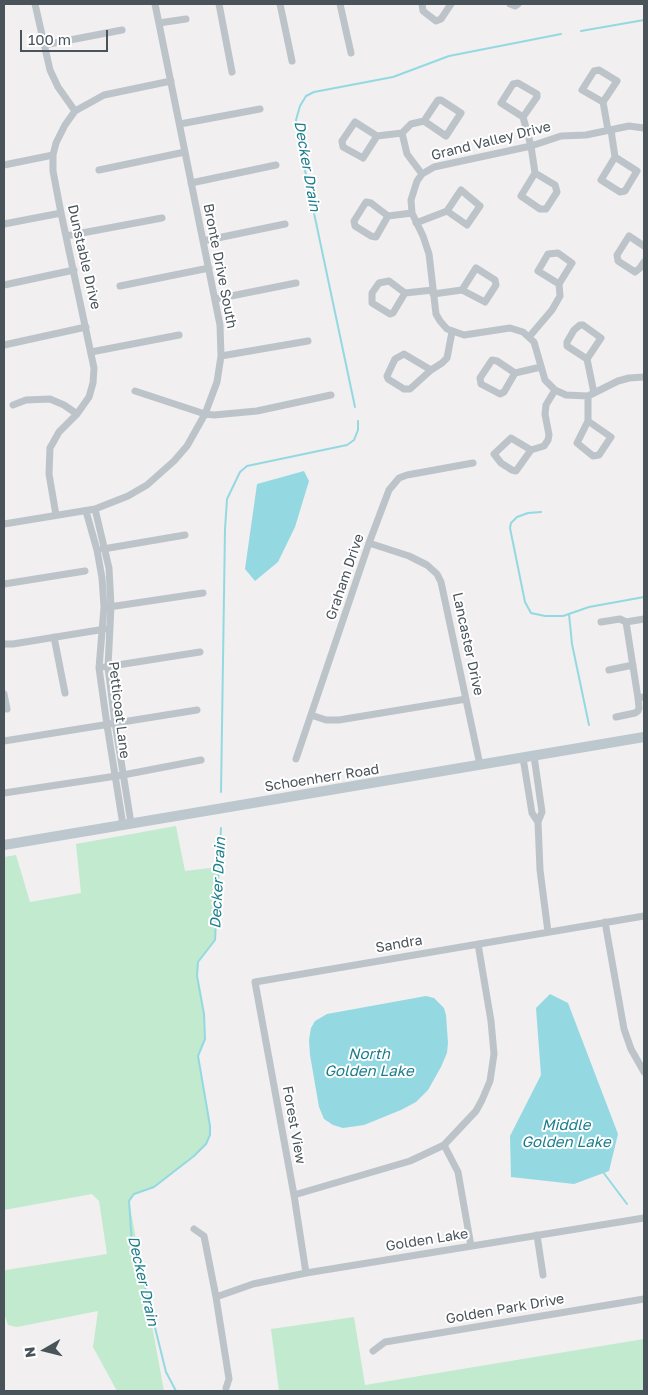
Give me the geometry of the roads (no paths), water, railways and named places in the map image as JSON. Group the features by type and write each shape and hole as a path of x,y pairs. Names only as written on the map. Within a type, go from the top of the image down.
{"street":[{"path":"35,4 53,78 75,111 91,100 104,95 171,81"},
{"name":"Bronte Drive South","path":"4,524 95,509 135,492 158,476 184,450 205,414 217,382 221,356 220,325 216,299 155,4"},
{"path":"219,4 232,72"},
{"path":"280,4 292,61"},
{"path":"340,4 351,53"},
{"path":"422,4 423,11 436,20 441,19 451,4"},
{"path":"510,4 515,6 518,4"},
{"path":"159,23 186,19"},
{"path":"44,45 122,30"},
{"path":"604,102 582,90 594,71 599,70 617,81 604,102 615,158 601,180 620,192 625,191 638,171 615,158"},
{"path":"523,117 538,97 518,83 513,84 501,103 523,117 531,146 535,173 521,196 540,209 546,209 557,192 555,185 535,173"},
{"path":"377,136 363,158 343,147 342,141 355,122 377,136 402,133 411,124 424,121 438,100 461,113 446,136 424,121"},
{"path":"180,124 260,109"},
{"name":"Dunstable Drive","path":"56,515 49,474 50,448 59,432 77,414 88,398 94,384 92,352 61,213 53,155 60,134 75,111"},
{"name":"Grand Valley Drive","path":"452,332 440,321 436,314 427,247 412,213 412,193 422,174 434,167 531,146 561,136 635,126 644,128"},
{"path":"402,133 406,154 422,174"},
{"path":"99,170 185,152"},
{"path":"4,165 53,155"},
{"path":"191,182 276,165"},
{"path":"416,223 447,211 461,190 480,206 467,225 447,211"},
{"path":"388,216 376,237 355,226 354,220 366,202 371,203 388,216 412,213"},
{"path":"4,224 61,213"},
{"path":"66,236 162,218"},
{"path":"203,241 286,224"},
{"path":"644,246 629,236 617,255 618,261 635,272 644,262"},
{"path":"529,336 557,302 560,296 559,284 572,263 558,253 548,254 538,271 559,284"},
{"path":"120,286 209,268"},
{"path":"405,293 393,313 390,314 372,303 372,293 379,283 389,281 405,293 462,290 485,302 496,285 495,280 476,268 462,290"},
{"path":"4,285 74,270"},
{"path":"216,299 296,283"},
{"path":"587,359 567,346 567,342 574,330 580,325 601,338 587,359 591,395 588,421 577,443 593,456 599,455 611,437 588,421"},
{"path":"4,345 86,327"},
{"path":"430,370 404,354 395,359 387,376 388,379 407,390 410,389 430,370 447,358 452,332 464,335 510,328 519,330 529,336 536,348 546,380 555,390 572,396 591,395 618,381 644,377"},
{"path":"92,352 179,335"},
{"path":"221,356 308,340"},
{"path":"515,373 504,392 500,394 481,384 480,378 492,360 497,361 515,373 541,367"},
{"path":"531,450 510,438 494,454 501,463 516,471 531,450 544,446 548,440 545,410 548,400 555,390"},
{"path":"135,391 205,414 224,415 248,413 331,395"},
{"path":"13,405 26,400 50,399 64,405 77,414"},
{"name":"Graham Drive","path":"296,759 369,543 392,485 399,478 412,474 473,463"},
{"name":"Petticoat Lane","path":"95,509 106,548 109,568 107,607 102,630 99,668 107,725 119,775 127,824"},
{"name":"Petticoat Lane","path":"86,510 98,550 110,629 108,667 119,775"},
{"path":"98,550 185,535"},
{"name":"Lancaster Drive","path":"369,543 418,560 432,569 439,578 446,596 480,764"},
{"path":"4,584 85,571"},
{"path":"107,607 203,593"},
{"path":"600,622 620,618 626,622 644,619"},
{"path":"616,716 638,711 641,697 633,665 626,622"},
{"path":"4,644 110,629"},
{"path":"54,637 65,693"},
{"path":"99,668 200,652"},
{"path":"609,670 633,665"},
{"path":"4,694 7,709"},
{"path":"311,715 326,720 339,720 466,700"},
{"path":"4,741 197,710"},
{"name":"Schoenherr Road","path":"4,845 644,737"},
{"path":"534,756 542,812 538,822 541,878 548,932"},
{"path":"523,758 532,813 538,822"},
{"path":"4,794 201,760"},
{"path":"644,916 605,922 624,1029 631,1049 644,1072"},
{"name":"Sandra","path":"255,982 605,922"},
{"path":"294,1195 410,1161 444,1145 470,1118 482,1100 490,1081 494,1063 491,1021 478,944"},
{"name":"Forest View","path":"255,982 294,1195 306,1273"},
{"path":"444,1145 458,1172 471,1246"},
{"name":"Golden Lake","path":"216,1297 253,1284 306,1273 644,1218"},
{"path":"194,1229 204,1236 229,1379 226,1388"},
{"path":"537,1235 543,1275"},
{"name":"Golden Park Drive","path":"373,1351 385,1342 644,1298"}],"water":[{"path":"304,471 309,481 295,527 278,562 255,581 245,569 257,484"},
{"name":"Middle Golden Lake","path":"550,994 568,1003 618,1134 609,1171 574,1184 511,1177 510,1136 541,1075 536,1008"},
{"name":"North Golden Lake","path":"426,996 434,998 444,1008 448,1043 447,1053 428,1090 416,1102 364,1125 343,1128 333,1125 324,1119 319,1107 310,1055 309,1040 311,1028 315,1021 327,1014"}],"waterway":[{"name":"Decker Drain","path":"581,31 644,20"},
{"name":"Decker Drain","path":"355,407 299,142 296,120 300,106 306,96 314,92 393,77 449,56 561,34"},
{"name":"Decker Drain","path":"221,792 227,499 240,472 247,466 347,445 354,440 358,430 358,421"},
{"path":"541,512 528,513 517,517 511,523 510,528 525,602 531,613 545,616 563,616 589,607 644,597"},
{"path":"569,614 572,644 589,725"},
{"name":"Decker Drain","path":"176,1391 166,1372 144,1283 132,1244 129,1201 134,1194 154,1187 194,1156 206,1144 210,1135 198,1056 205,1039 204,1014 197,976 198,962 215,940 221,828"},
{"path":"603,1172 627,1204"}]}
